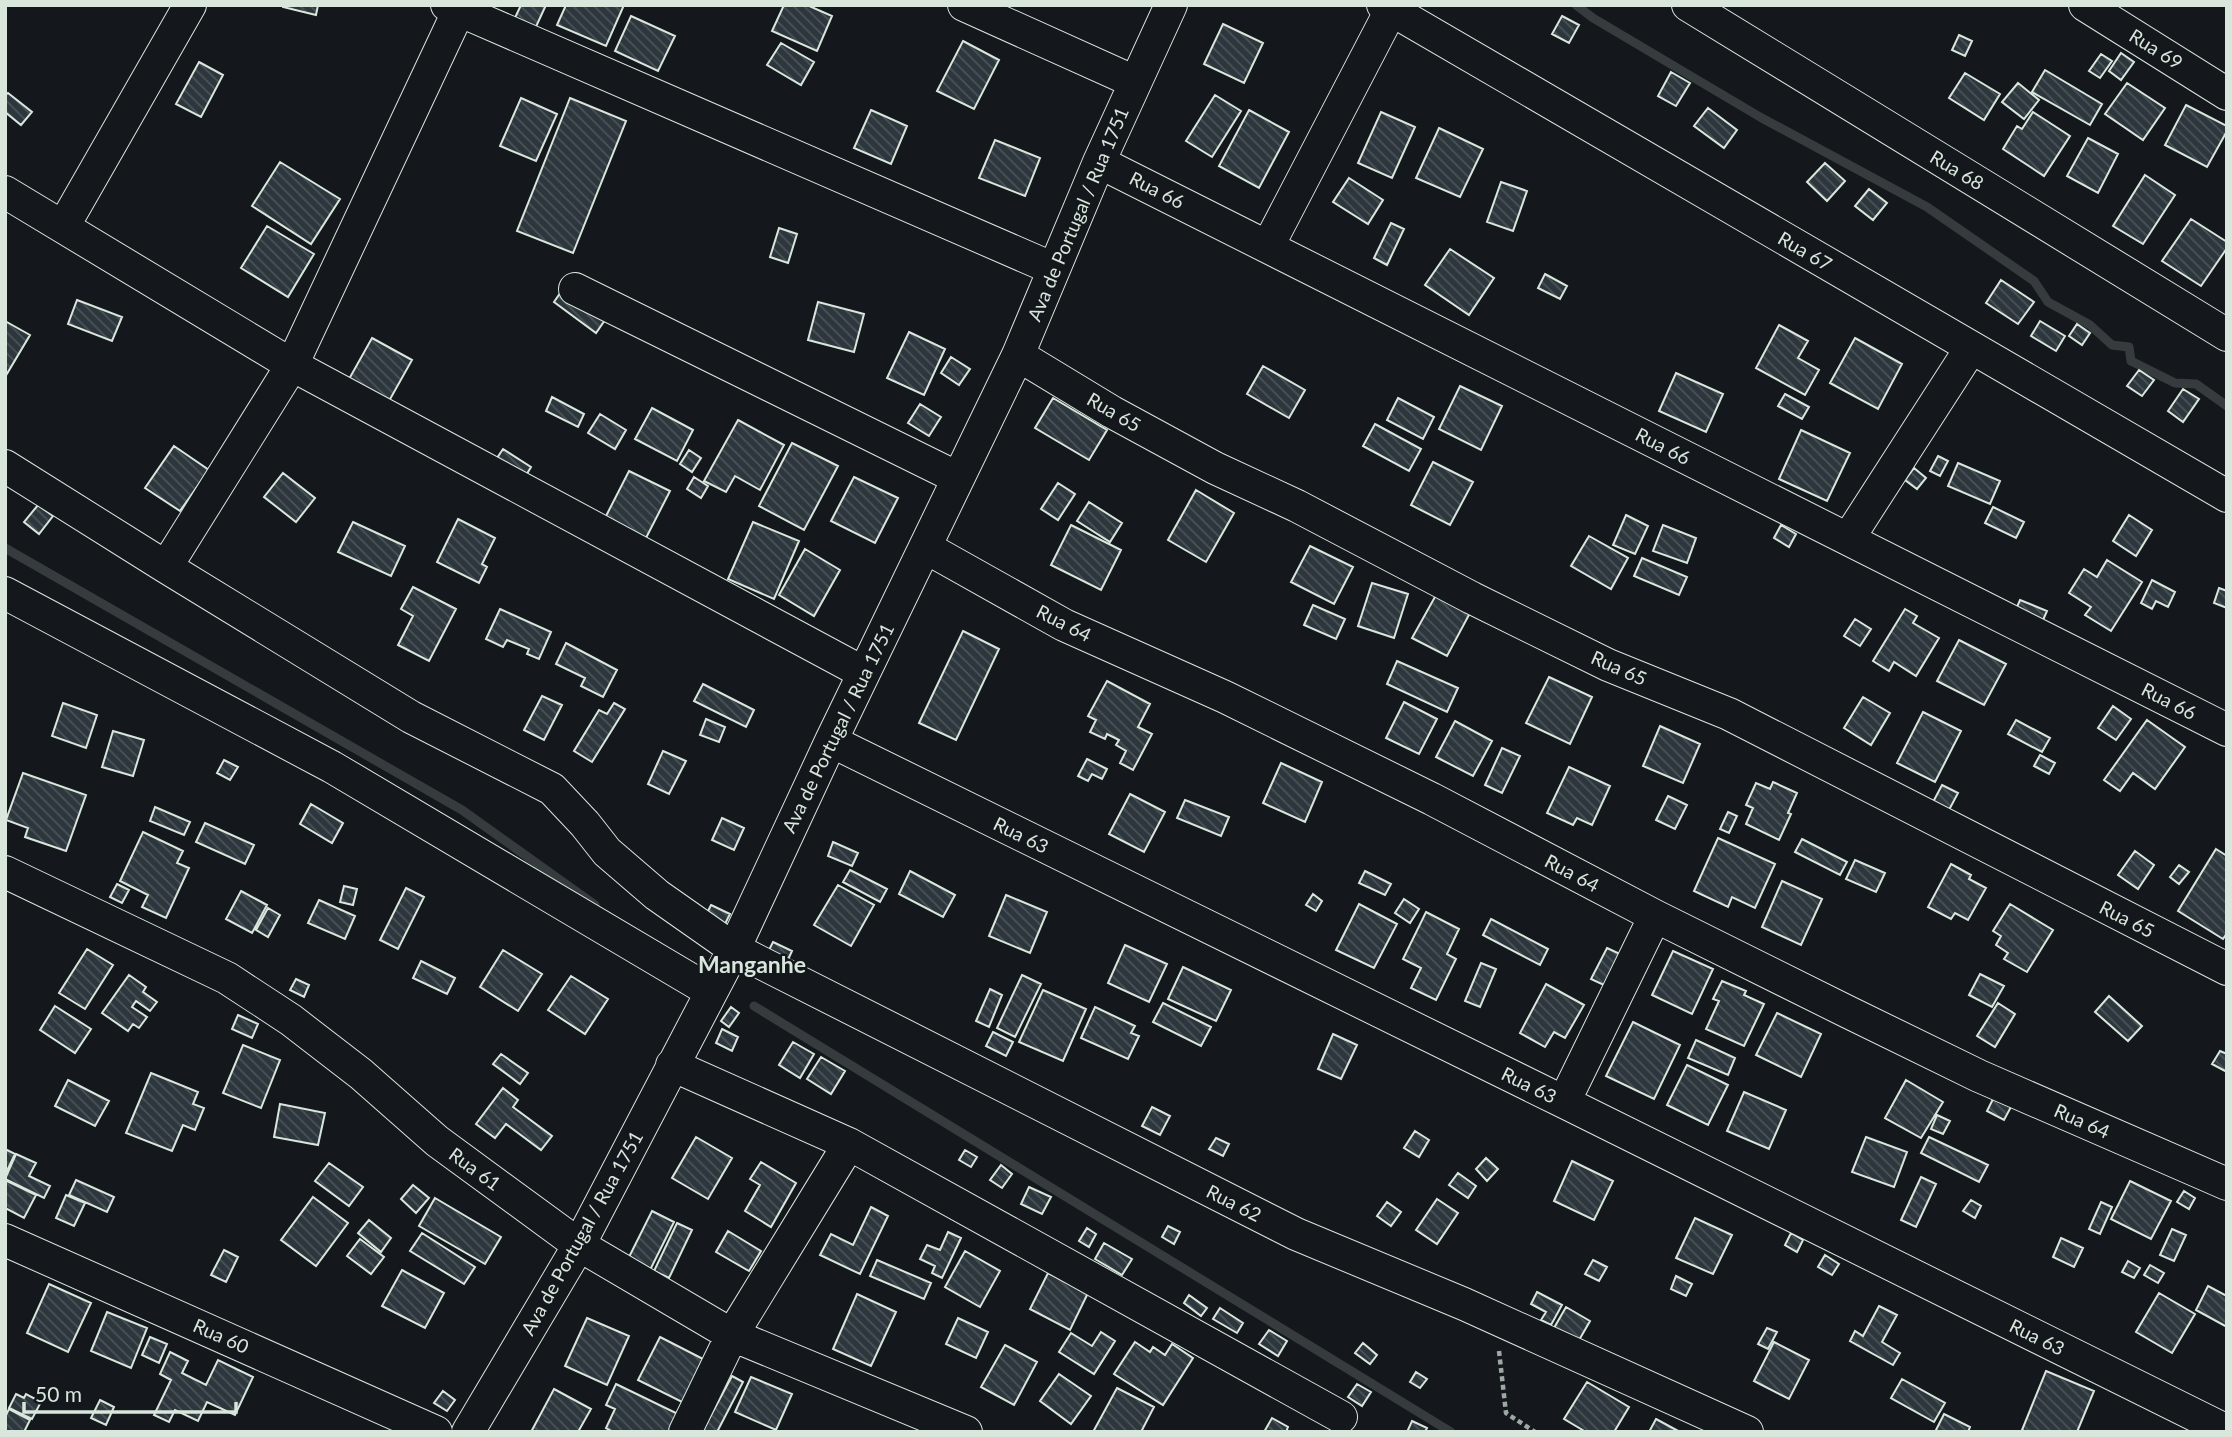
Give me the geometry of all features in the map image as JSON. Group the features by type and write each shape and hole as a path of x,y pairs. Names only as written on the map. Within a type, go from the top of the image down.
{"street":[{"path":"63,227 190,5"},
{"path":"964,5 1135,82"},
{"name":"Ava de Portugal / Rua 1751","path":"468,1432 579,1245 734,949 831,741 1018,355 1100,162 1171,5"},
{"name":"Rua 68","path":"1688,5 2227,335"},
{"name":"Rua 69","path":"2085,5 2227,94"},
{"path":"166,567 292,365 452,8 1054,269"},
{"path":"1268,246 1387,8"},
{"name":"Rua 67","path":"1387,8 2227,496"},
{"name":"Rua 66","path":"1100,162 2227,730"},
{"path":"5,192 292,365 864,673"},
{"path":"575,289 958,478"},
{"path":"1848,539 1972,348"},
{"name":"Rua 65","path":"1018,355 1112,412 1215,468 1297,506 1472,598 1608,664 1729,714 2227,969"},
{"name":"Rua 62","path":"5,466 411,717 552,789 607,852 657,895 734,949 1296,1234 1495,1317 1746,1432"},
{"name":"Rua 64","path":"925,547 1064,625 1225,697 1383,775 1655,916 1979,1076 2227,1184"},
{"path":"5,593 332,767 710,991"},
{"name":"Rua 63","path":"831,741 2227,1431"},
{"name":"Rua 61","path":"5,872 216,973 259,999 361,1074 437,1142 579,1245 732,1335 966,1432"},
{"path":"1564,1101 1655,916"},
{"path":"672,1065 849,1144 1341,1417"},
{"path":"685,1432 732,1335 849,1144"},
{"name":"Rua 60","path":"5,1240 436,1432"}],"path":[{"path":"1495,1317 1506,1413 1535,1432"}],"building":[{"path":"283,5 318,5 316,15"},
{"path":"521,5 546,5 534,31 513,22"},
{"path":"566,5 624,5 606,46 557,25"},
{"path":"784,5 807,5 832,16 817,51 772,31"},
{"path":"631,16 675,36 658,71 615,51"},
{"path":"1562,16 1579,25 1569,43 1552,34"},
{"path":"1223,24 1263,43 1244,83 1204,64"},
{"path":"1959,35 1972,41 1965,56 1952,50"},
{"path":"963,41 999,60 974,109 937,91"},
{"path":"781,43 814,62 801,85 767,65"},
{"path":"2121,53 2134,62 2121,80 2109,71"},
{"path":"2101,54 2112,61 2100,78 2089,71"},
{"path":"199,62 223,75 201,117 176,104"},
{"path":"2045,70 2102,104 2090,125 2032,92"},
{"path":"1671,72 1690,83 1676,106 1658,96"},
{"path":"1965,73 2000,94 1984,120 1949,98"},
{"path":"2018,83 2039,100 2024,119 2002,102"},
{"path":"2127,83 2165,108 2143,140 2105,114"},
{"path":"8,93 32,112 21,125 5,112 5,95"},
{"path":"1215,95 1241,111 1212,157 1186,141"},
{"path":"521,98 557,114 536,161 500,146"},
{"path":"570,98 626,121 573,253 517,231"},
{"path":"2186,105 2227,126 2227,131 2207,167 2165,145"},
{"path":"1708,108 1737,130 1724,148 1694,126"},
{"path":"871,110 907,126 891,164 854,148"},
{"path":"1249,110 1289,132 1259,188 1219,166"},
{"path":"1381,112 1415,127 1392,178 1358,163"},
{"path":"2033,112 2070,136 2044,176 2003,149 2017,126 2022,129"},
{"path":"1439,128 1483,149 1460,197 1416,178"},
{"path":"2088,138 2118,154 2098,193 2067,176"},
{"path":"995,140 1040,158 1025,196 979,178"},
{"path":"280,162 340,199 311,244 252,206"},
{"path":"1825,163 1845,181 1827,201 1807,182"},
{"path":"2145,175 2175,195 2143,244 2113,226"},
{"path":"1349,178 1383,200 1368,224 1333,202"},
{"path":"1501,182 1527,191 1513,231 1487,222"},
{"path":"1869,189 1887,203 1873,220 1855,206"},
{"path":"2191,219 2227,242 2227,248 2201,286 2162,261"},
{"path":"1391,223 1404,229 1387,265 1374,258"},
{"path":"267,226 314,254 288,297 241,268"},
{"path":"779,228 797,234 788,263 770,257"},
{"path":"1450,249 1494,278 1469,315 1425,285"},
{"path":"1545,274 1567,286 1560,299 1538,288"},
{"path":"2001,280 2034,302 2018,324 1986,303"},
{"path":"563,289 605,320 596,333 554,302"},
{"path":"77,300 122,317 112,341 68,324"},
{"path":"818,302 864,314 854,352 808,340"},
{"path":"5,321 30,335 5,377"},
{"path":"2040,321 2065,336 2056,351 2031,336"},
{"path":"2077,324 2090,333 2082,345 2069,336"},
{"path":"1779,325 1808,341 1798,358 1819,370 1805,395 1756,368"},
{"path":"909,332 945,349 924,395 887,378"},
{"path":"372,338 412,360 384,410 344,388"},
{"path":"1855,338 1902,364 1878,409 1830,383"},
{"path":"951,357 970,369 959,385 941,373"},
{"path":"1263,366 1305,390 1289,418 1247,394"},
{"path":"2139,370 2154,380 2142,396 2127,386"},
{"path":"1676,373 1723,394 1706,432 1659,411"},
{"path":"1460,386 1502,406 1481,450 1439,429"},
{"path":"2183,389 2199,399 2183,422 2168,411"},
{"path":"1785,394 1809,407 1802,419 1778,406"},
{"path":"552,397 584,414 578,427 546,411"},
{"path":"1053,398 1107,430 1089,460 1035,428"},
{"path":"1398,398 1434,417 1423,439 1387,420"},
{"path":"920,404 941,417 929,436 908,423"},
{"path":"652,408 693,430 677,461 635,439"},
{"path":"600,414 626,430 615,449 588,433"},
{"path":"738,420 784,445 760,490 735,476 726,492 704,481"},
{"path":"1375,424 1421,449 1409,471 1363,446"},
{"path":"1801,430 1850,453 1827,501 1779,479"},
{"path":"792,443 838,466 804,530 759,506"},
{"path":"174,446 209,470 180,511 145,488"},
{"path":"503,449 531,467 522,482 493,464"},
{"path":"689,450 701,458 692,472 680,464"},
{"path":"1938,456 1948,461 1940,476 1930,471"},
{"path":"1433,462 1473,482 1450,525 1411,505"},
{"path":"1958,463 2000,481 1990,504 1948,486"},
{"path":"1914,468 1926,478 1917,489 1905,480"},
{"path":"629,471 670,491 646,538 605,518"},
{"path":"283,473 315,498 296,522 264,497"},
{"path":"694,477 708,486 701,498 687,489"},
{"path":"854,477 898,498 875,543 831,521"},
{"path":"1058,483 1075,494 1058,520 1041,509"},
{"path":"1196,490 1234,513 1206,562 1168,540"},
{"path":"1089,502 1122,523 1110,542 1077,521"},
{"path":"38,505 53,516 39,534 24,522"},
{"path":"1993,507 2024,522 2016,538 1985,523"},
{"path":"1626,515 1648,526 1635,554 1613,545"},
{"path":"2129,515 2152,530 2136,556 2113,541"},
{"path":"458,519 495,538 482,564 487,567 479,583 437,562"},
{"path":"353,522 405,546 391,576 338,552"},
{"path":"753,522 799,541 774,599 728,579"},
{"path":"1071,525 1121,550 1101,590 1051,565"},
{"path":"1663,525 1696,538 1687,563 1653,551"},
{"path":"1781,525 1796,534 1789,547 1774,538"},
{"path":"1589,536 1628,558 1611,589 1571,566"},
{"path":"1310,546 1353,567 1334,604 1291,582"},
{"path":"805,549 840,570 814,616 779,595"},
{"path":"1642,558 1687,577 1679,595 1634,576"},
{"path":"2107,560 2142,582 2111,631 2085,615 2091,607 2069,593 2084,569 2097,577"},
{"path":"2152,580 2175,592 2168,607 2156,601 2152,609 2141,603"},
{"path":"1372,583 1408,594 1394,638 1358,626"},
{"path":"413,587 456,609 429,661 398,645 413,616 401,609"},
{"path":"2219,588 2227,591 2227,608 2214,603"},
{"path":"1436,595 1470,613 1447,656 1412,638"},
{"path":"2020,600 2047,611 2040,627 2013,616"},
{"path":"1313,605 1345,619 1336,639 1304,625"},
{"path":"500,609 551,632 539,659 527,654 529,649 507,640 503,647 486,639"},
{"path":"1905,609 1917,616 1913,623 1939,638 1916,676 1894,662 1889,671 1873,661"},
{"path":"1855,619 1871,629 1860,646 1844,636"},
{"path":"963,631 999,649 956,740 919,723"},
{"path":"1959,640 2006,664 1984,705 1937,681"},
{"path":"566,643 617,670 603,697 581,686 585,678 556,664"},
{"path":"1397,661 1458,688 1447,712 1387,684"},
{"path":"1549,677 1592,697 1570,744 1526,723"},
{"path":"1107,681 1150,704 1138,727 1152,734 1133,770 1120,763 1126,751 1116,745 1119,740 1107,734 1105,739 1090,732 1096,720 1088,716"},
{"path":"703,684 754,710 746,727 694,701"},
{"path":"542,696 562,705 544,740 524,730"},
{"path":"1863,697 1890,713 1871,745 1844,728"},
{"path":"1404,702 1437,719 1419,754 1386,738"},
{"path":"63,703 97,715 86,748 52,736"},
{"path":"614,703 625,709 592,762 574,751 599,710 607,714"},
{"path":"2113,706 2131,719 2116,740 2098,728"},
{"path":"1923,712 1961,731 1935,782 1897,763"},
{"path":"706,719 725,727 719,742 700,735"},
{"path":"2016,720 2050,738 2042,752 2008,734"},
{"path":"2147,720 2185,747 2155,789 2133,773 2120,791 2104,780"},
{"path":"1455,721 1492,741 1473,776 1436,757"},
{"path":"1660,726 1700,744 1683,783 1643,766"},
{"path":"113,731 144,740 133,776 102,767"},
{"path":"1502,748 1520,756 1502,793 1485,785"},
{"path":"663,751 686,761 669,794 648,784"},
{"path":"2040,755 2055,763 2049,774 2034,766"},
{"path":"1087,759 1107,769 1102,779 1092,774 1088,781 1078,776"},
{"path":"224,760 238,767 230,780 217,773"},
{"path":"1281,763 1322,782 1305,822 1263,803"},
{"path":"1569,767 1610,786 1592,825 1577,818 1573,825 1547,813"},
{"path":"23,773 86,795 66,851 25,837 28,828 6,820"},
{"path":"1773,782 1797,793 1779,840 1746,824 1753,808 1746,805 1756,783 1770,789"},
{"path":"1942,785 1958,793 1949,810 1933,802"},
{"path":"1130,794 1165,812 1144,852 1109,834"},
{"path":"1668,796 1687,805 1675,829 1656,820"},
{"path":"1185,800 1229,817 1221,836 1177,818"},
{"path":"311,804 343,823 332,843 300,824"},
{"path":"155,807 190,822 184,835 150,821"},
{"path":"1728,812 1737,816 1729,833 1720,829"},
{"path":"722,818 744,828 734,850 712,840"},
{"path":"205,823 254,845 245,864 196,842"},
{"path":"143,832 183,851 177,863 189,868 166,918 142,907 148,895 120,881"},
{"path":"1718,838 1775,864 1755,908 1732,897 1728,907 1694,891"},
{"path":"1802,839 1847,862 1840,875 1795,852"},
{"path":"833,842 858,853 852,866 828,856"},
{"path":"2216,849 2227,856 2227,933 2223,939 2178,911"},
{"path":"2135,851 2154,865 2138,889 2118,875"},
{"path":"1855,860 1885,873 1876,892 1846,879"},
{"path":"1951,864 1971,875 1969,879 1986,888 1968,920 1955,913 1951,919 1928,907"},
{"path":"2179,865 2189,872 2179,884 2170,877"},
{"path":"850,870 887,889 880,902 843,882"},
{"path":"910,871 955,895 943,917 899,894"},
{"path":"1365,871 1391,884 1385,895 1359,883"},
{"path":"1782,881 1822,899 1801,945 1762,927"},
{"path":"117,884 129,890 122,903 110,897"},
{"path":"838,885 874,905 851,946 814,925"},
{"path":"344,886 357,889 353,905 340,902"},
{"path":"406,888 424,897 398,949 380,940"},
{"path":"241,891 267,905 252,933 226,919"},
{"path":"1313,894 1322,901 1316,911 1306,905"},
{"path":"1006,895 1047,912 1030,953 989,936"},
{"path":"1404,899 1419,909 1410,923 1395,913"},
{"path":"319,900 355,916 345,939 308,923"},
{"path":"1359,904 1397,924 1374,968 1336,950"},
{"path":"2010,904 2053,930 2027,972 2004,959 2008,953 1996,945 2001,936 1993,931"},
{"path":"711,905 730,914 721,932 702,923"},
{"path":"268,908 280,915 268,937 256,930"},
{"path":"1426,912 1459,929 1447,954 1456,959 1436,1000 1411,988 1421,968 1403,959"},
{"path":"1491,919 1548,949 1540,965 1483,935"},
{"path":"773,942 792,951 786,964 767,954"},
{"path":"1125,945 1167,964 1149,1002 1108,983"},
{"path":"1607,948 1622,955 1606,986 1591,979"},
{"path":"87,949 113,965 85,1009 59,993"},
{"path":"503,950 542,974 518,1011 480,987"},
{"path":"1673,951 1713,969 1692,1014 1652,995"},
{"path":"421,961 455,978 447,994 413,978"},
{"path":"1481,963 1496,969 1480,1007 1465,1001"},
{"path":"1183,967 1231,990 1216,1021 1168,999"},
{"path":"1980,974 2004,986 1992,1007 1969,995"},
{"path":"129,975 146,987 143,992 157,1002 150,1011 136,1001 132,1007 147,1017 139,1028 133,1024 128,1031 102,1013"},
{"path":"1022,975 1041,984 1015,1037 997,1028"},
{"path":"571,976 608,999 585,1034 548,1010"},
{"path":"296,979 309,985 304,997 290,990"},
{"path":"1722,981 1746,991 1744,995 1764,1004 1744,1046 1706,1029 1719,1001 1713,999"},
{"path":"1546,984 1584,1005 1565,1038 1554,1032 1545,1047 1520,1033"},
{"path":"990,989 1002,995 989,1027 976,1021"},
{"path":"1043,990 1086,1009 1063,1061 1019,1042"},
{"path":"2109,996 2142,1026 2128,1041 2095,1012"},
{"path":"1163,1003 1211,1027 1201,1046 1153,1022"},
{"path":"1998,1003 2015,1014 1995,1047 1977,1036"},
{"path":"55,1006 91,1029 75,1053 40,1030"},
{"path":"731,1007 739,1013 729,1027 721,1021"},
{"path":"1095,1007 1135,1026 1131,1033 1139,1036 1128,1059 1081,1038"},
{"path":"1777,1013 1821,1034 1801,1077 1756,1055"},
{"path":"238,1015 258,1024 252,1038 232,1029"},
{"path":"1633,1022 1680,1045 1654,1099 1606,1076"},
{"path":"722,1029 738,1037 732,1051 716,1043"},
{"path":"993,1032 1013,1042 1006,1056 986,1046"},
{"path":"1333,1034 1357,1045 1341,1079 1318,1069"},
{"path":"1696,1040 1735,1058 1728,1075 1688,1058"},
{"path":"793,1042 814,1054 800,1078 779,1065"},
{"path":"243,1045 280,1060 261,1108 223,1093"},
{"path":"2220,1051 2227,1054 2227,1072 2212,1064"},
{"path":"501,1054 528,1073 520,1084 493,1064"},
{"path":"821,1057 845,1071 831,1094 807,1079"},
{"path":"1687,1065 1728,1085 1708,1125 1667,1105"},
{"path":"151,1073 198,1092 193,1104 204,1108 195,1130 183,1125 172,1151 126,1133"},
{"path":"68,1080 109,1101 95,1126 55,1106"},
{"path":"1906,1080 1943,1102 1921,1138 1885,1118"},
{"path":"503,1088 518,1100 513,1107 552,1136 541,1150 506,1124 495,1138 476,1124"},
{"path":"1744,1092 1786,1110 1769,1149 1727,1131"},
{"path":"1994,1097 2012,1105 2004,1120 1987,1111"},
{"path":"280,1104 325,1113 318,1145 274,1137"},
{"path":"1152,1107 1170,1116 1160,1135 1142,1126"},
{"path":"1937,1115 1950,1121 1943,1134 1931,1129"},
{"path":"1415,1131 1429,1140 1419,1157 1404,1148"},
{"path":"696,1137 732,1158 708,1199 672,1178"},
{"path":"1866,1137 1907,1152 1894,1187 1852,1172"},
{"path":"1929,1137 1988,1165 1979,1182 1921,1153"},
{"path":"1216,1138 1229,1144 1223,1156 1209,1149"},
{"path":"5,1149 15,1154 5,1175"},
{"path":"965,1150 977,1157 971,1167 959,1160"},
{"path":"16,1154 36,1163 29,1176 50,1186 44,1198 5,1179"},
{"path":"1486,1158 1498,1169 1487,1181 1476,1169"},
{"path":"1572,1161 1613,1181 1594,1220 1554,1201"},
{"path":"761,1162 796,1183 771,1227 745,1211 760,1185 750,1179"},
{"path":"329,1163 363,1187 349,1206 315,1181"},
{"path":"1001,1165 1012,1174 1002,1188 990,1180"},
{"path":"1458,1173 1476,1186 1468,1198 1449,1185"},
{"path":"1921,1177 1936,1184 1916,1227 1901,1220"},
{"path":"5,1180 36,1195 24,1218 5,1208"},
{"path":"76,1180 114,1197 107,1212 69,1195"},
{"path":"2130,1181 2171,1201 2151,1239 2111,1219"},
{"path":"413,1185 429,1198 416,1213 401,1199"},
{"path":"1029,1187 1051,1197 1042,1214 1021,1204"},
{"path":"2184,1191 2195,1198 2189,1209 2177,1202"},
{"path":"66,1195 85,1203 74,1226 56,1218"},
{"path":"313,1197 348,1223 316,1266 281,1240"},
{"path":"435,1198 501,1237 485,1264 419,1226"},
{"path":"1437,1199 1458,1213 1437,1244 1416,1230"},
{"path":"1971,1200 1981,1206 1975,1218 1963,1211"},
{"path":"1387,1202 1401,1212 1391,1226 1377,1216"},
{"path":"2101,1202 2112,1207 2100,1234 2089,1229"},
{"path":"871,1207 888,1216 860,1274 820,1255 831,1234 853,1245"},
{"path":"652,1211 674,1222 647,1276 625,1265"},
{"path":"1695,1218 1732,1235 1713,1274 1676,1258"},
{"path":"369,1220 391,1238 381,1252 358,1233"},
{"path":"677,1223 692,1230 669,1278 654,1271"},
{"path":"1168,1226 1180,1232 1174,1244 1162,1237"},
{"path":"1087,1228 1096,1234 1089,1247 1079,1241"},
{"path":"2172,1229 2186,1235 2174,1261 2160,1255"},
{"path":"728,1231 761,1251 749,1271 716,1252"},
{"path":"948,1232 961,1238 942,1278 932,1273 935,1266 920,1259 927,1245 940,1250"},
{"path":"422,1233 475,1267 464,1284 410,1251"},
{"path":"1791,1233 1803,1240 1797,1252 1785,1245"},
{"path":"2061,1238 2083,1248 2074,1267 2053,1257"},
{"path":"360,1239 384,1257 371,1274 347,1256"},
{"path":"1104,1243 1132,1259 1122,1275 1095,1259"},
{"path":"224,1250 238,1257 226,1282 211,1275"},
{"path":"965,1251 1000,1271 980,1307 945,1287"},
{"path":"1825,1255 1839,1264 1832,1275 1818,1267"},
{"path":"877,1260 931,1283 924,1299 870,1276"},
{"path":"1593,1260 1607,1267 1599,1281 1585,1274"},
{"path":"2128,1261 2140,1268 2134,1278 2122,1272"},
{"path":"2150,1265 2164,1273 2158,1283 2144,1275"},
{"path":"402,1270 444,1293 425,1328 382,1306"},
{"path":"1048,1273 1088,1293 1070,1330 1030,1309"},
{"path":"1676,1276 1692,1284 1686,1296 1671,1289"},
{"path":"49,1284 91,1303 68,1352 27,1333"},
{"path":"2208,1286 2227,1296 2227,1327 2196,1310"},
{"path":"1537,1292 1562,1305 1551,1325 1541,1320 1546,1312 1531,1304"},
{"path":"2159,1293 2195,1314 2172,1353 2136,1332"},
{"path":"857,1294 896,1312 871,1366 833,1349"},
{"path":"1189,1295 1207,1308 1201,1316 1184,1303"},
{"path":"1879,1306 1897,1315 1882,1342 1900,1353 1893,1365 1850,1341 1855,1331 1863,1336"},
{"path":"1566,1307 1590,1321 1578,1342 1554,1328"},
{"path":"1220,1308 1243,1323 1237,1333 1213,1319"},
{"path":"107,1312 147,1328 131,1368 91,1351"},
{"path":"587,1318 629,1336 607,1385 565,1366"},
{"path":"958,1318 988,1332 976,1358 946,1344"},
{"path":"1767,1328 1777,1332 1768,1349 1758,1344"},
{"path":"1269,1330 1287,1341 1278,1356 1259,1344"},
{"path":"1101,1332 1115,1341 1094,1374 1059,1352 1071,1333 1092,1346"},
{"path":"150,1337 167,1344 159,1363 142,1355"},
{"path":"660,1337 705,1360 684,1403 638,1380"},
{"path":"1135,1342 1150,1352 1153,1347 1165,1355 1172,1344 1193,1358 1163,1405 1114,1374"},
{"path":"1774,1342 1809,1360 1789,1399 1754,1381"},
{"path":"1363,1343 1377,1355 1370,1364 1355,1353"},
{"path":"1005,1345 1037,1362 1014,1405 981,1387"},
{"path":"170,1352 188,1361 182,1373 206,1385 218,1360 253,1377 235,1415 207,1402 198,1421 175,1410 169,1422 154,1415 171,1380 160,1374"},
{"path":"2046,1371 2094,1391 2077,1432 2022,1430"},
{"path":"1416,1372 1427,1379 1420,1388 1410,1382"},
{"path":"1059,1374 1091,1396 1071,1424 1040,1401"},
{"path":"732,1376 743,1382 717,1432 702,1432"},
{"path":"751,1377 792,1394 776,1430 735,1412"},
{"path":"1902,1379 1945,1403 1934,1422 1891,1398"},
{"path":"1587,1382 1629,1407 1614,1432 1586,1432 1564,1419"},
{"path":"616,1384 678,1414 670,1432 613,1432 606,1428 615,1409 606,1405"},
{"path":"1357,1384 1371,1392 1362,1406 1348,1397"},
{"path":"1117,1388 1154,1407 1141,1432 1093,1432"},
{"path":"554,1389 591,1409 578,1432 531,1432"},
{"path":"443,1391 455,1400 447,1411 434,1403"},
{"path":"16,1394 24,1398 26,1394 41,1402 32,1419 9,1408"},
{"path":"100,1400 114,1407 106,1425 91,1418"},
{"path":"9,1409 30,1420 24,1432 5,1432 5,1417"},
{"path":"1944,1414 1970,1427 1968,1432 1935,1432"},
{"path":"1272,1418 1288,1427 1286,1432 1264,1432"},
{"path":"1656,1419 1680,1432 1649,1432"},
{"path":"1412,1421 1427,1428 1425,1432 1407,1432"}],"waterway":[{"path":"1576,5 1593,18 1760,117 1927,207 2034,281 2048,302 2090,325 2112,345 2129,347 2131,361 2175,383 2196,384 2227,406"},
{"path":"5,548 462,810 595,905"},
{"path":"754,1006 1451,1432"}],"district":[{"name":"Manganhe","path":"752,965"}]}
